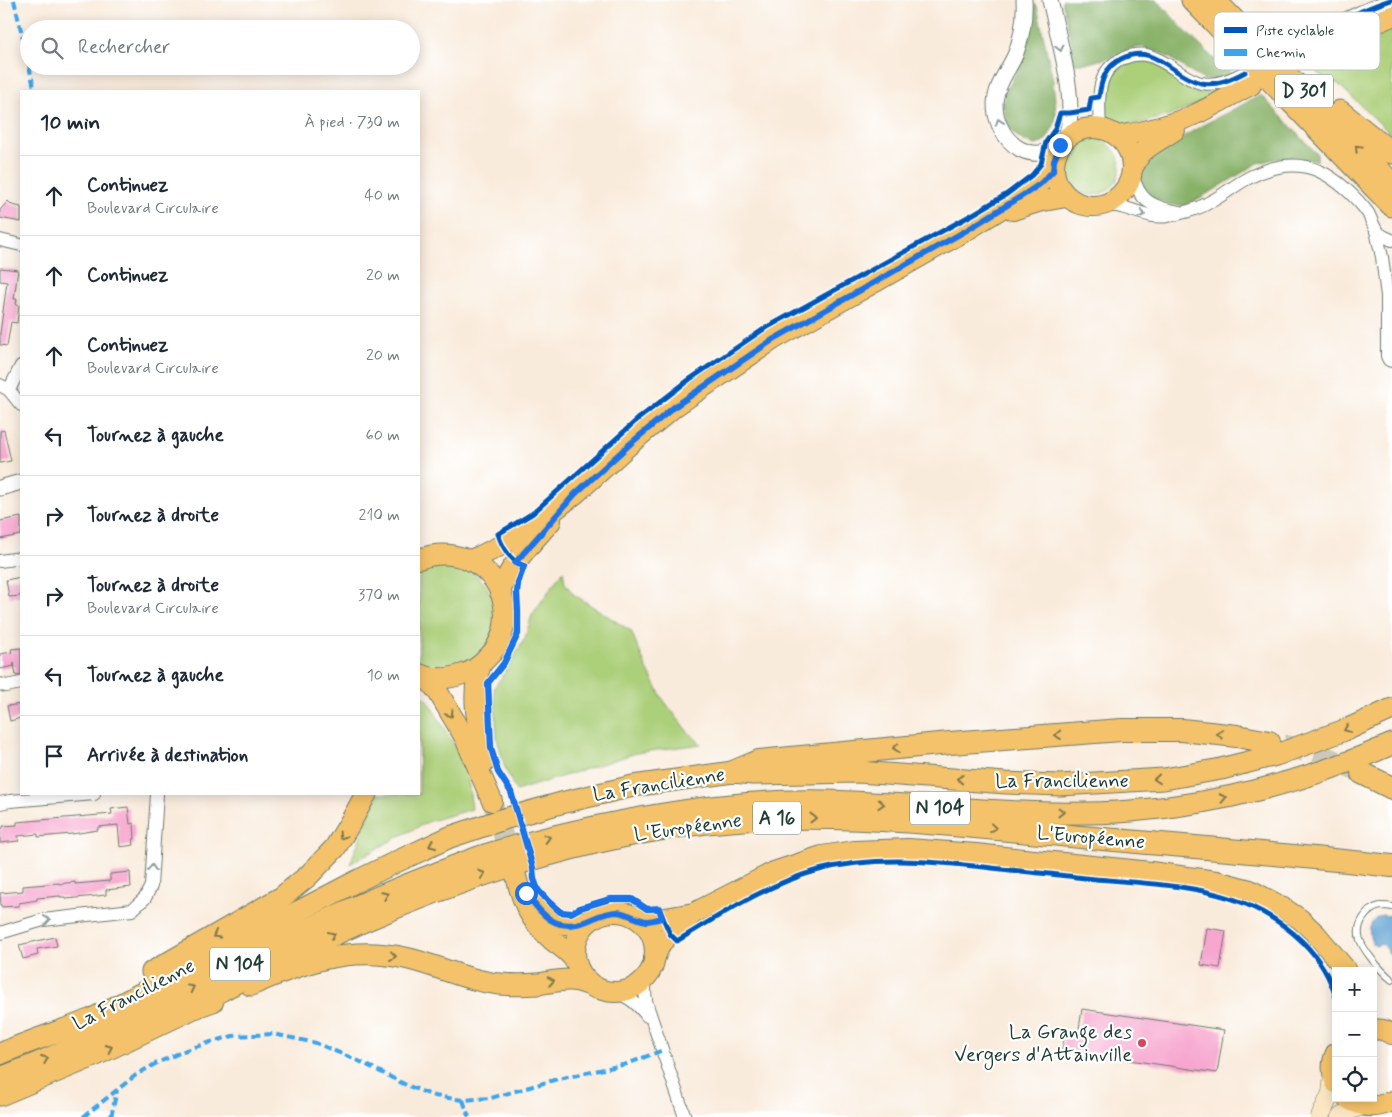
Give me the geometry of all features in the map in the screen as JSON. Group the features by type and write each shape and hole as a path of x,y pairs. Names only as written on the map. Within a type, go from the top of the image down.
{"highway":[{"name":"D 301","path":"1192,0 1214,23"},
{"name":"D 301","path":"1215,0 1227,12"},
{"path":"1227,0 1239,12"},
{"name":"D 301","path":"1260,70 1392,206"},
{"name":"D 301","path":"1283,70 1392,183"},
{"path":"1295,70 1337,109 1392,153"},
{"name":"La Francilienne","path":"0,1054 27,1042 63,1031 94,1018 355,882 450,837 504,819 579,798 633,786 733,772 752,774 859,772 1060,785 1164,779 1221,769 1276,755 1348,729 1392,709"},
{"path":"733,772 759,761 950,743 1121,730 1182,730 1237,736 1268,742"},
{"name":"La Francilienne","path":"0,1078 92,1040 345,912 412,883 483,855 576,830 723,806 785,802 825,801 1000,811 1055,812 1128,811 1163,808 1210,800 1281,784 1357,759 1392,744"},
{"path":"1362,772 1392,788"},
{"path":"27,1042 282,897 308,876 335,848 365,795"},
{"name":"L'Européenne","path":"196,1007 208,997 289,955 394,908 474,877 580,846 632,834 688,825 776,818 860,818 1392,866"},
{"path":"0,1094 94,1056 196,1007 303,964 334,956 366,953 404,958 466,977 498,984 537,984 568,979 583,981 603,990"}],"main road":[{"path":"1380,21 1392,16"},
{"path":"1197,113 1153,130 1134,134 1087,128 1075,132 1062,142 1054,161 1053,171 1055,180 1066,197 1077,204 1089,207 1102,206 1114,201 1126,189 1141,153 1248,78"},
{"path":"1109,132 1124,143 1129,151 1132,160 1132,171"},
{"path":"470,560 508,541 543,519 575,494 667,413 724,372 774,339 967,230 1040,184 1053,171"},
{"path":"967,230 1013,210 1066,197"},
{"path":"500,592 504,581 515,563 575,494"},
{"path":"420,559 429,555 446,554 463,557 482,568 493,579 500,592 504,605 505,622 501,638 493,653 481,665 470,672 452,678 437,678 420,674"},
{"path":"420,674 438,692 465,738 492,801 478,727 475,682 481,665"},
{"path":"694,913 648,921 618,912 605,913 581,923 560,924 548,919 538,910 516,876 521,897 537,926 554,942 568,951 586,981 603,990 622,992 634,988 644,980 662,943 694,913 774,872 822,856 854,851 908,849 1151,872 1216,881 1250,890 1300,919 1316,934 1344,967"},
{"path":"630,915 648,929 654,946 652,964"},
{"path":"575,961 574,949 578,937 593,918"},
{"path":"1326,947 1335,967"},
{"path":"1320,1117 1332,1089"},
{"path":"1340,1117 1352,1110 1355,1102 1373,1107 1392,1102"}],"street":[{"path":"1024,0 1023,27 1020,42 996,95 995,110 999,124 1012,144 1032,154 1050,151 1062,142 1069,126 1070,98 1067,78 1050,0"},
{"path":"1359,12 1391,0"},
{"path":"1109,132 1099,97 1102,81 1109,67 1131,55 1145,54 1158,59 1191,79 1200,82 1211,84 1235,78 1248,78"},
{"path":"1102,206 1116,205 1153,217 1167,216 1199,208 1243,181 1272,168 1296,166 1318,170 1330,177 1360,203 1376,231 1382,257 1387,296 1387,356 1392,361"},
{"path":"1132,171 1137,190 1147,201 1165,208 1184,212"},
{"path":"1376,231 1392,240"},
{"path":"0,240 20,245"},
{"path":"20,367 5,387 20,404"},
{"path":"0,488 20,482"},
{"path":"0,561 20,558"},
{"path":"0,684 6,686 20,683"},
{"path":"0,803 82,795"},
{"path":"0,933 43,920 132,910 145,898 151,886 157,795"},
{"path":"652,964 646,978 647,1005 685,1117"},
{"path":"603,990 621,994 638,1004 652,1022"}],"lane":[{"path":"1392,907 1381,906 1365,915 1361,923 1359,936 1364,947 1381,970 1392,980"}],"green space":[{"path":"1062,0 1157,0 1214,59 1214,70 1231,71 1227,76 1204,80 1172,59 1142,47 1129,49 1108,58 1089,63 1073,63 1072,45"},
{"path":"1035,4 1053,81 1056,112 1055,123 1048,137 1044,142 1036,145 1025,142 1014,134 1007,123 1004,110 1004,96 1025,53"},
{"path":"1392,28 1392,135 1337,83 1332,85 1315,70 1380,70 1380,32"},
{"path":"1136,61 1148,61 1158,65 1190,90 1197,93 1225,89 1187,109 1167,116 1128,125 1114,124 1106,116 1103,96 1104,88 1114,73"},
{"path":"1261,95 1317,154 1317,161 1290,157 1258,163 1214,190 1184,205 1171,205 1158,200 1150,196 1143,188 1141,168 1147,158 1203,125"},
{"path":"1092,139 1103,141 1112,147 1118,156 1120,167 1118,178 1112,187 1103,193 1092,195 1081,193 1072,187 1066,178 1064,167 1066,156 1072,147 1081,141"},
{"path":"435,562 468,568 483,582 491,595 495,608 495,622 492,635 485,647 463,665 448,669 433,669 420,664 420,568"},
{"path":"563,571 565,583 573,594 631,631 646,667 662,698 687,731 701,744 636,753 516,791 505,768 497,738 494,688 525,638 532,615"},
{"path":"420,694 428,700 466,766 472,809 430,821 350,864 377,795 420,795"}],"water":[{"path":"1382,915 1392,916 1392,957 1382,944 1375,946 1370,937 1371,924"}],"building":[{"path":"8,201 12,205 20,207 20,222 0,218 0,210"},
{"path":"0,268 18,270 14,299 17,299 16,305 19,305 17,323 11,322 7,346 0,345 7,282 0,281"},
{"path":"4,430 11,461 0,463 0,431"},
{"path":"20,517 20,535 0,539 0,521"},
{"path":"20,577 20,596 9,597 6,580"},
{"path":"20,648 20,675 16,676 14,663 14,666 0,669 0,654 12,652 11,649"},
{"path":"20,704 20,718 10,721 7,706"},
{"path":"128,807 130,824 134,823 134,845 120,847 118,825 98,827 98,830 72,834 38,837 38,834 18,836 19,841 0,843 0,829 3,826 17,825 17,822 112,814 111,809"},
{"path":"130,872 131,887 106,890 106,895 66,899 60,896 37,898 37,900 19,903 19,906 1,907 0,893 23,891 23,886 110,881 110,874"},
{"path":"1207,928 1226,931 1220,968 1201,965"},
{"path":"55,937 57,946 37,949 38,955 23,959 19,945"},
{"name":"La Grange des Vergers d'Attainville","path":"1082,1009 1224,1030 1217,1073 1062,1050 1065,1034 1078,1036"}],"tunnel":[{"path":"1283,745 1320,755 1354,769"},
{"path":"492,801 512,863"}],"marked path":[{"path":"14,0 20,26"},
{"path":"31,75 35,90"},
{"path":"83,1117 136,1075 157,1063 186,1050 233,1036 273,1034 316,1043 434,1096 463,1100 491,1098 554,1080 627,1064 663,1050"},
{"path":"111,1117 117,1090"},
{"path":"463,1100 469,1117"}],"cycle path":[{"path":"1360,12 1391,0"},
{"path":"1245,72 1224,81 1207,84 1190,79 1153,57 1133,55 1116,62 1105,75 1099,97 1091,98 1089,110 1060,113 1055,129 1046,142 1041,164 1032,175 1007,194 975,213 764,329 690,379 638,419 533,513 498,534 508,554 524,566 518,583 517,593 518,634 504,663 488,683 491,748 498,772 511,792 538,890 561,912 571,913 580,908 610,899 632,899 647,909 659,909 670,934 677,941 763,891 819,870 880,861 942,863 1168,886 1230,898 1263,912 1290,931 1323,967 1332,987"}],"place":[{"name":"La Grange des Vergers d'Attainville","path":"1142,1043"}],"route":[{"path":"526,893 543,915 560,924 576,924 605,913 618,912 648,921 662,918 659,908 647,909 632,899 610,899 580,908 571,913 560,912 538,890 511,792 498,772 491,748 488,683 504,663 518,634 517,593 518,583 524,566 515,563 575,494 674,407 774,339 967,230 1040,184 1053,171 1056,151 1060,145"}]}
